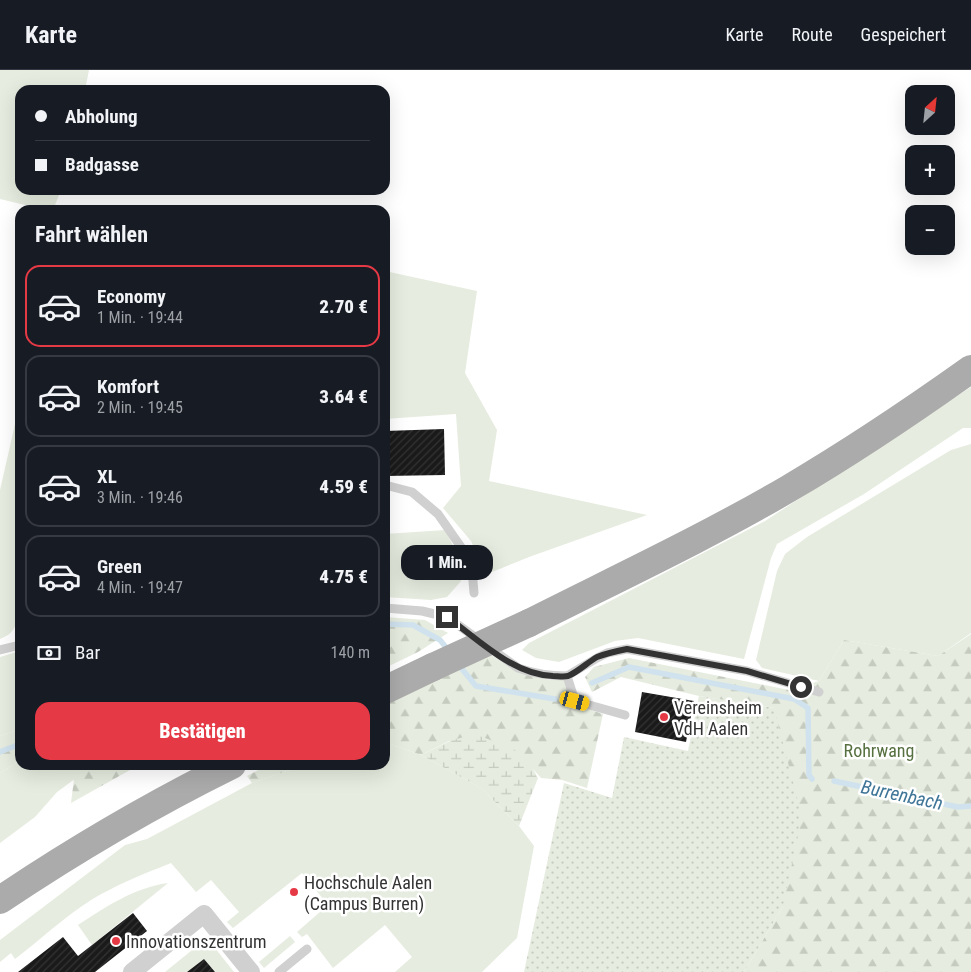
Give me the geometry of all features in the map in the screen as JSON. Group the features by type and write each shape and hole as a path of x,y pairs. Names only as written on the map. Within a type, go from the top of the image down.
{"main road":[{"path":"390,688 529,623 720,527 788,490 886,428 971,369"},
{"path":"0,900 89,844 223,770"}],"street":[{"path":"132,972 204,914 251,972"}],"lane":[{"path":"390,485 412,492 438,514 462,547 472,569 474,593"},
{"path":"390,608 422,611 447,617 518,668 532,673 548,676 567,676 607,653 627,649 747,671 819,692"},
{"path":"0,650 15,646"},
{"path":"567,676 575,701 625,714"},
{"path":"279,972 307,949"}],"green space":[{"path":"0,70 89,70 86,85 15,85 15,195 59,195 55,205 25,205 0,199"},
{"path":"390,272 477,291 465,373 497,430 489,481 647,515 487,574 471,541 443,508 461,486 456,414 390,419"},
{"path":"971,387 971,428 963,428 864,494 777,544 771,558 744,659 638,638 615,641 559,662 536,658 522,650 529,643 765,521"},
{"path":"15,424 15,626 9,634 0,639 0,490"},
{"path":"971,444 971,633 938,656 844,640 819,681 762,668 756,660 777,571 785,554 807,537 951,450"},
{"path":"445,530 462,563 461,581 447,597 431,600 390,597 390,534"},
{"path":"390,617 425,620 448,633 418,652 390,666"},
{"name":"Rohrwang","path":"971,634 971,972 744,972 783,906 774,708 699,696 621,677 592,692 585,677 594,667 629,658 789,690 819,681 844,640 938,656"},
{"path":"15,652 15,731 0,736 0,657"},
{"path":"490,654 516,671 550,680 565,680 571,703 603,714 587,788 562,780 541,778 533,769 449,741 421,755 390,744 390,701 449,671"},
{"path":"699,696 774,708 802,817 783,906 744,972 524,972 564,783 612,798 624,737 688,751"},
{"path":"15,731 15,764 0,773 0,736"},
{"path":"474,734 513,748 533,769 538,778 519,826 481,788 421,755 450,741"},
{"name":"Hochschule Aalen (Campus Burren)","path":"390,744 421,755 481,788 519,826 534,846 517,938 482,972 395,972 412,957 385,925 333,968 307,934 302,937 297,932 328,905 302,873 233,928 227,922 239,912 211,880 196,892 171,863 91,900 15,959 11,953 0,962 0,940 125,845 147,839 252,783 290,770 390,770"},
{"path":"15,764 15,770 87,770 57,792 35,817 0,843 0,773"},
{"path":"86,770 130,770 71,803 74,779"},
{"path":"258,770 290,770 252,783 247,776"},
{"path":"168,883 92,945 78,925 132,894 143,889"},
{"path":"290,936 295,942 264,968 259,962"},
{"path":"207,938 234,972 215,972 204,959 187,972 165,972"}],"building":[{"path":"444,429 445,475 390,476 390,431"},
{"name":"Vereinsheim VdH Aalen","path":"642,692 694,701 686,742 635,732"},
{"name":"Innovationszentrum","path":"133,913 147,931 95,972 18,972 63,937 78,956"},
{"path":"204,959 215,972 187,972"}],"waterway":[{"name":"Burrenbach","path":"390,624 413,625 440,640 449,651"},
{"name":"Burrenbach","path":"457,663 476,686 555,699"},
{"name":"Burrenbach","path":"592,683 629,667 794,699 808,708 809,775 812,779"},
{"name":"Burrenbach","path":"0,752 15,746"},
{"name":"Burrenbach","path":"834,781 958,807 971,806"}],"place":[{"name":"Vereinsheim VdH Aalen","path":"664,717"},
{"name":"Hochschule Aalen (Campus Burren)","path":"294,892"},
{"name":"Innovationszentrum","path":"116,941"}],"route":[{"path":"447,617 504,660 532,673 548,676 567,676 607,653 627,649 747,671 801,687"}]}
